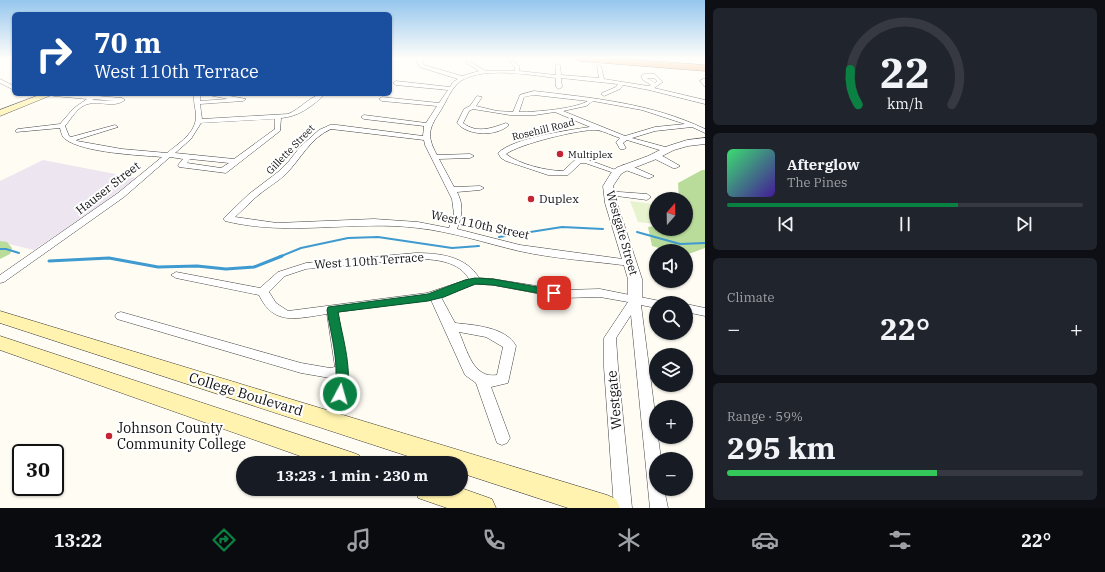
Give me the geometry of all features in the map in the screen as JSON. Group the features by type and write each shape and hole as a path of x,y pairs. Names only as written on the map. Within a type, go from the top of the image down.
{"main road":[{"path":"0,113 45,96"},
{"name":"College Boulevard","path":"0,317 607,508"},
{"path":"0,343 331,456"},
{"path":"448,496 483,508"}],"street":[{"path":"1,82 12,87"},
{"path":"452,231 458,214 458,207 453,190 426,138 428,125 452,86 457,82"},
{"path":"559,82 559,87"},
{"path":"613,82 649,88 705,102"},
{"path":"396,83 452,86"},
{"path":"604,94 618,88 622,83"},
{"path":"649,88 655,84"},
{"path":"516,113 522,96 529,94 592,99 629,104 673,116 705,131"},
{"path":"74,96 122,100 114,103 87,102"},
{"path":"18,131 62,126 71,114 97,96"},
{"path":"197,96 200,121 278,116 296,113 319,96"},
{"path":"197,103 243,99 221,96"},
{"path":"479,97 472,106 466,110 460,121 462,125 484,131 498,129 506,125"},
{"path":"382,98 440,105"},
{"path":"472,106 480,109 516,113 557,111 588,103 592,99"},
{"path":"629,104 636,100"},
{"path":"557,111 598,128 666,150"},
{"path":"188,157 182,165 223,171 278,130 278,116"},
{"path":"364,117 428,125"},
{"name":"Hauser Street","path":"0,280 121,195 189,138 195,131 200,121"},
{"path":"622,148 620,142 626,138 653,129 694,125"},
{"path":"62,126 64,134 70,139 90,146 168,156 236,161"},
{"path":"70,139 115,127"},
{"name":"Gillette Street","path":"228,219 252,196 281,174 292,163 302,148 324,129 337,127 426,138"},
{"name":"Rosehill Road","path":"598,128 564,133 511,147 502,153 509,159 548,173 565,173 579,161 586,160 622,169"},
{"path":"622,169 656,156 666,150 687,144 705,142"},
{"path":"435,157 470,156"},
{"path":"656,156 676,166"},
{"path":"622,169 650,176"},
{"name":"Westgate Street","path":"622,169 611,180 608,186 635,279 635,300 652,452"},
{"path":"453,190 480,188"},
{"path":"609,193 647,197"},
{"name":"West 110th Street","path":"228,219 276,226 395,223 452,231 520,248 630,263"},
{"name":"West 110th Terrace","path":"263,292 275,277 289,270 306,266 416,256 435,256 458,263 470,272 475,281"},
{"path":"176,275 263,292 266,301 273,308 287,315 435,296 468,282 475,281 493,282 562,294 600,293 649,303"},
{"path":"435,296 451,327 470,371 482,381 495,382 503,379 510,346 498,336 470,329 451,327"},
{"name":"Westgate","path":"623,508 610,338 635,300"},
{"path":"693,309 705,312"},
{"path":"330,420 343,384 332,310"},
{"path":"121,316 301,368 330,373 341,370"},
{"path":"482,381 502,438"},
{"path":"657,496 659,508"}],"shaded area":[{"path":"43,160 136,178 102,204 34,250 0,242 0,181"}],"green space":[{"path":"702,170 705,170 705,248 693,252 693,244 652,244 650,236 693,236 693,192 679,192 678,183"},
{"path":"630,201 649,203 649,223 638,222"},
{"path":"0,241 7,242 12,248 10,254 0,259"}],"waterway":[{"path":"499,237 562,227 603,229"},
{"path":"637,232 680,244 705,243"},
{"path":"279,257 301,248 348,238 378,237 452,248 479,246"},
{"path":"0,249 6,249 19,253"},
{"path":"49,261 109,258 158,267 197,266 226,269 254,267 282,256"}],"place":[{"name":"Multiplex","path":"560,154"},
{"name":"Duplex","path":"531,199"},
{"name":"Johnson County Community College","path":"109,436"}],"route":[{"path":"340,394 343,384 332,310 428,297 440,294 468,282 475,281 493,282 554,293"}]}
